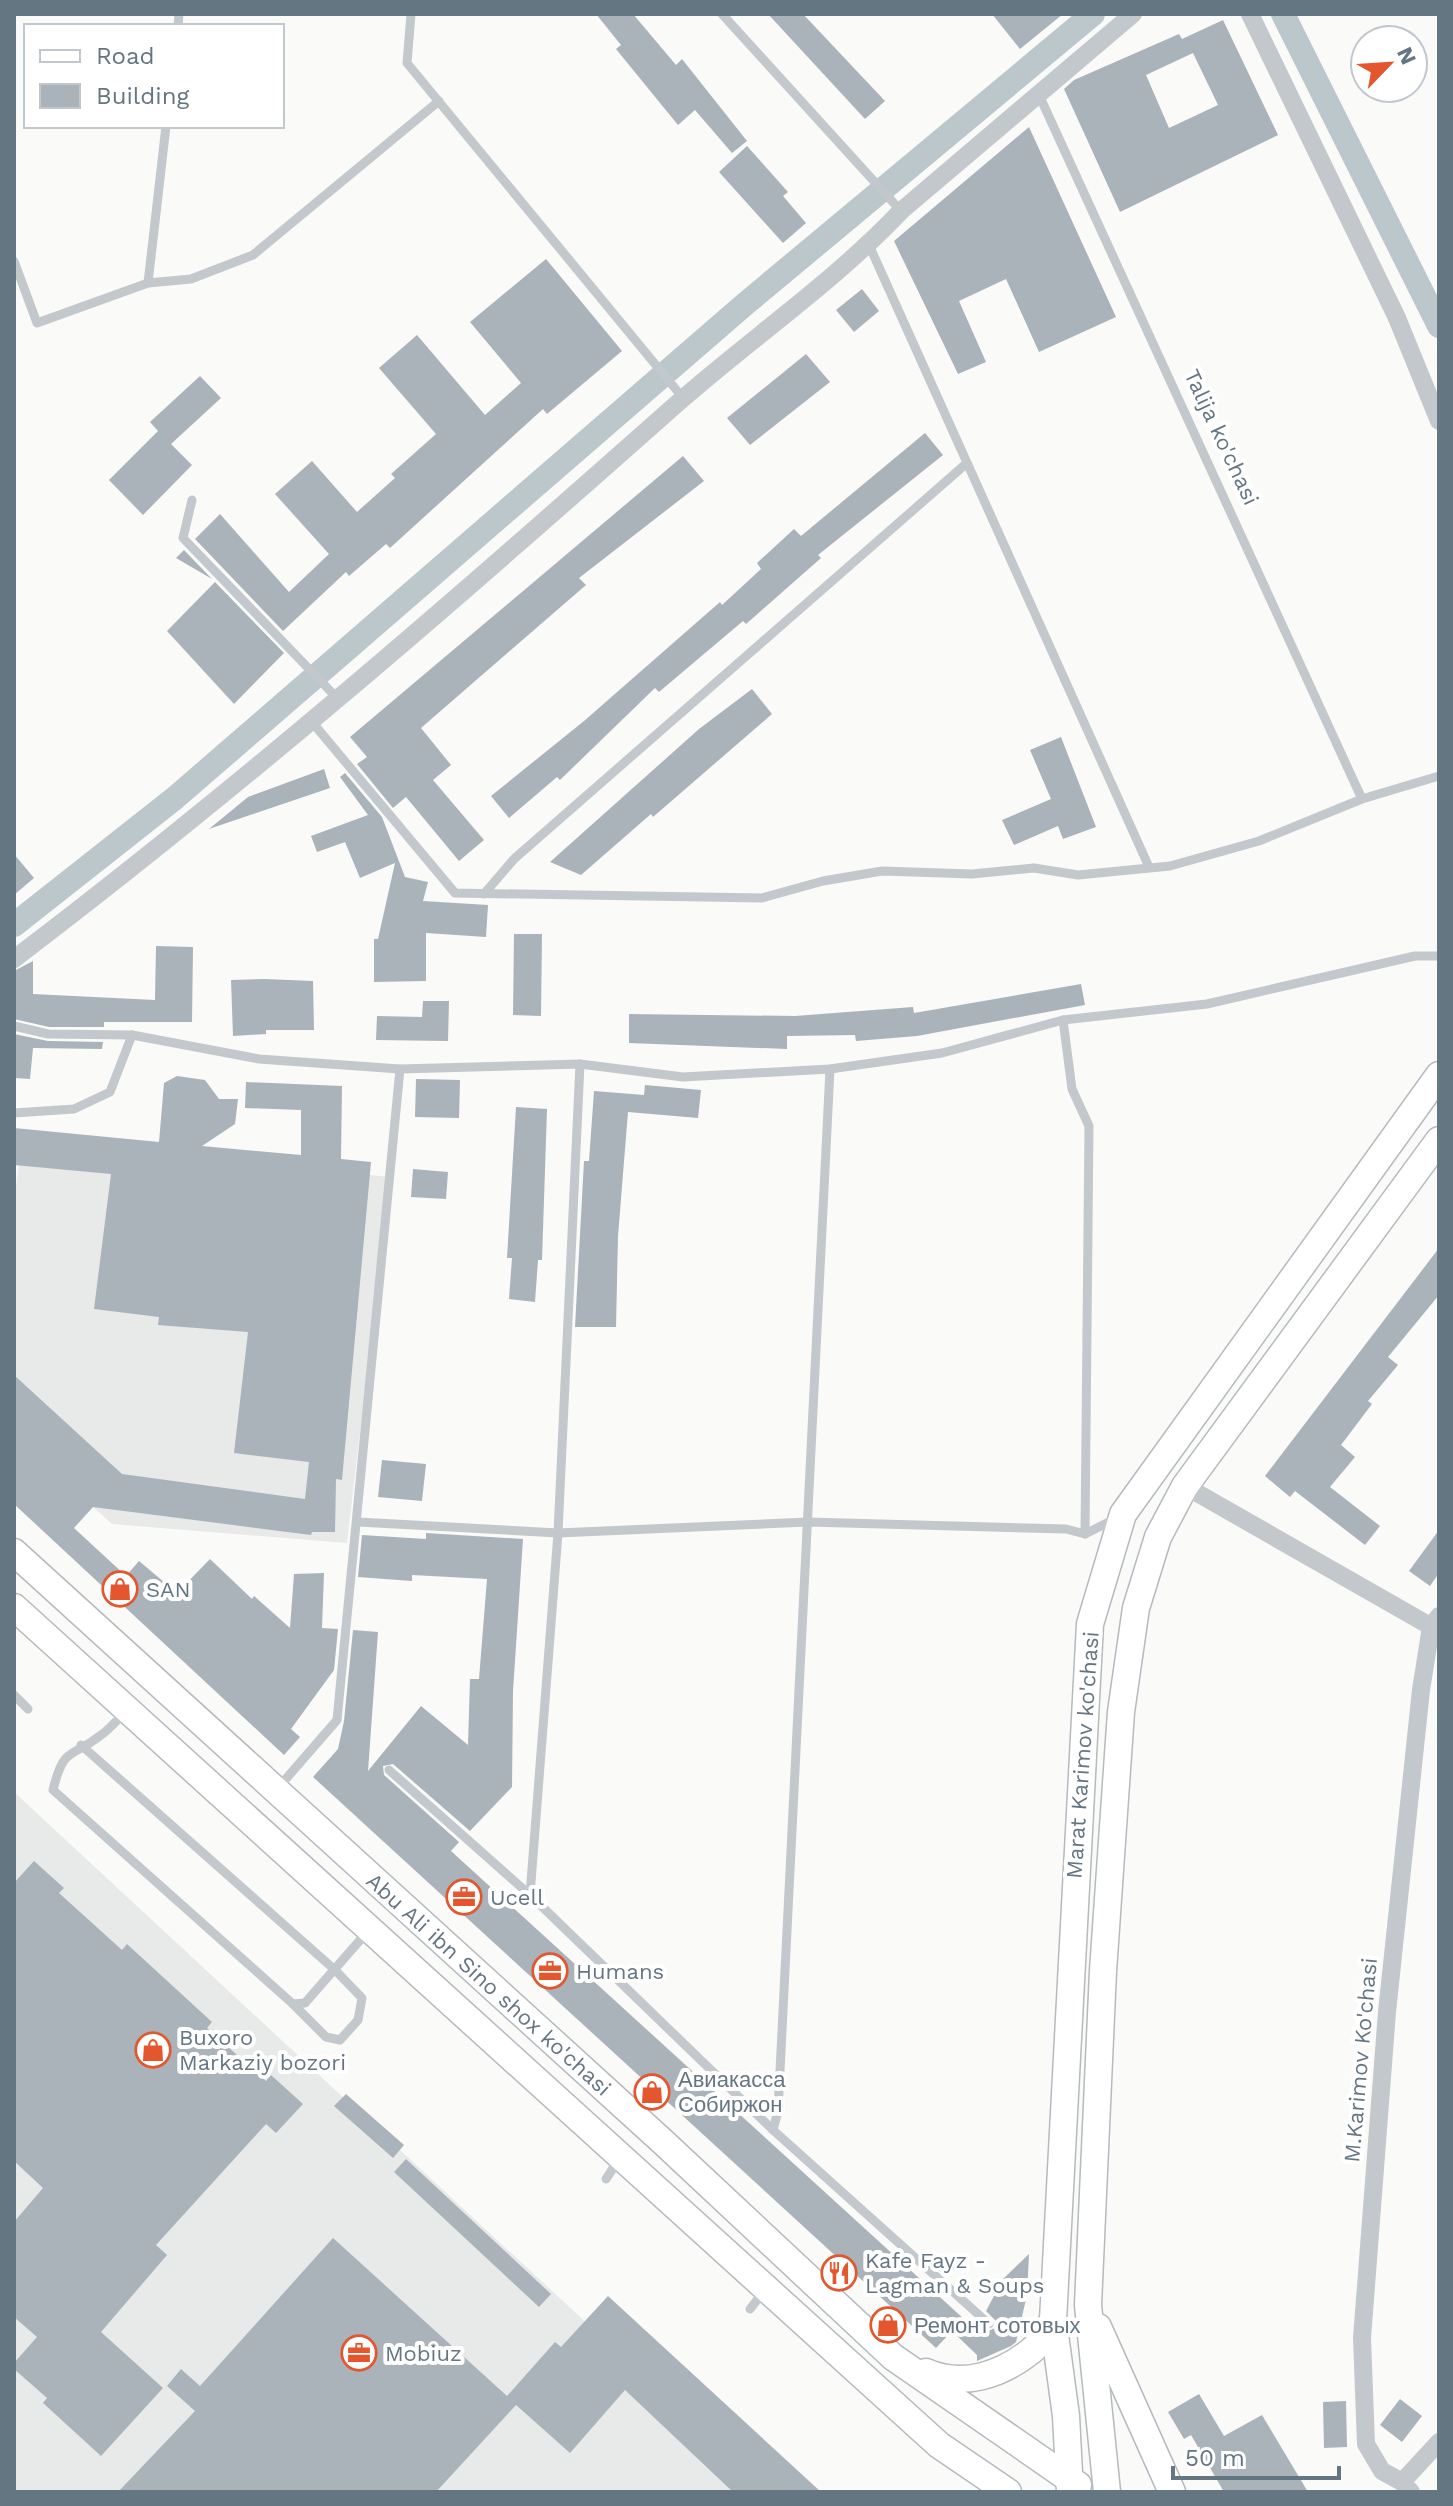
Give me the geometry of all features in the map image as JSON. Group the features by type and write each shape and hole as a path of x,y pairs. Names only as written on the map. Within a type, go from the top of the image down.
{"main road":[{"name":"Marat Karimov ko'chasi","path":"1075,2487 1053,2320 1090,1624 1123,1514 1439,1075"},
{"name":"Marat Karimov ko'chasi","path":"1107,2492 1088,2305 1103,1971 1121,1712 1136,1608 1158,1537 1185,1486 1439,1140"},
{"name":"Abu Ali ibn Sino shox ko'chasi","path":"14,1552 651,2130 893,2357 1075,2487"},
{"name":"Abu Ali ibn Sino shox ko'chasi","path":"14,1607 939,2445 1008,2492"},
{"path":"1088,2305 1172,2492"},
{"path":"893,2357 935,2376 964,2380 979,2377 994,2373 1034,2350 1053,2320"}],"street":[{"path":"14,959 158,849 312,722 683,398 869,245 901,211 1133,14"},
{"path":"1250,14 1397,318 1439,421"},
{"name":"M.Karimov Ko'chasi","path":"1185,1486 1436,1625 1421,1690 1387,2012 1362,2338 1366,2444 1382,2471 1406,2487"},
{"path":"1406,2487 1439,2442"}],"lane":[{"path":"411,14 407,63 683,398"},
{"path":"722,14 901,211"},
{"name":"Talija ko'chasi","path":"1039,95 1362,799"},
{"path":"14,261 37,323 148,283 191,279 253,255 439,101"},
{"path":"148,283 166,128"},
{"path":"869,245 1149,867"},
{"path":"484,894 514,859 967,463"},
{"path":"192,500 183,538 338,699"},
{"path":"312,722 455,893 762,898 823,881 882,871 972,874 1034,868 1078,875 1170,866 1259,841 1362,799 1439,776"},
{"path":"14,1026 48,1034 132,1035 259,1059 400,1069 580,1064 683,1077 830,1069 942,1053 1063,1020 1207,1004 1415,956 1439,956"},
{"path":"1063,1020 1072,1089 1089,1126 1085,1534"},
{"path":"14,1113 74,1109 110,1092 132,1035"},
{"path":"530,1895 558,1533 580,1064"},
{"path":"276,1790 337,1720 400,1069"},
{"path":"773,2130 779,2095 830,1069"},
{"path":"358,1522 558,1533 808,1522 1066,1529 1085,1534 1123,1514"},
{"path":"14,1695 28,1709"},
{"path":"81,1745 335,1970 362,1998 358,2020 340,2040 326,2037 53,1790 60,1762 81,1745 100,1737 126,1711"},
{"path":"389,1770 530,1895 773,2130 989,2324"},
{"path":"293,2004 305,2003 370,1929"},
{"path":"606,2179 621,2156"},
{"path":"750,2309 767,2287"}],"shaded area":[{"path":"22,1141 390,1177 347,1543 112,1524 14,1436 14,1202"},
{"name":"Buxoro Markaziy bozori","path":"14,1792 591,2327 811,2492 14,2492"}],"building":[{"path":"596,14 633,14 676,65 682,59 747,141 732,153 695,110 678,125 616,49 621,45"},
{"path":"768,14 803,14 885,101 865,119"},
{"path":"992,14 1063,14 1020,49"},
{"path":"1223,20 1278,135 1120,212 1064,89 1074,80 1179,34 1182,39","holes":["1193,53 1218,105 1169,128 1146,75"]},
{"path":"1029,127 1116,317 1039,352 1006,279 959,301 986,362 958,374 894,241"},
{"path":"747,146 788,192 783,196 806,223 783,243 719,172"},
{"path":"546,259 622,351 547,414 543,409 390,548 386,544 349,576 346,572 283,631 195,539 220,514 289,592 329,554 275,494 312,461 357,512 395,478 391,474 436,434 379,368 417,335 485,415 521,383 470,322"},
{"path":"862,289 879,311 854,332 836,310"},
{"path":"806,354 830,382 750,445 727,418"},
{"path":"200,376 221,398 171,444 192,465 143,515 109,480 158,431 150,422"},
{"path":"925,433 943,455 818,555 821,558 746,624 743,621 659,692 655,688 560,780 557,777 509,818 491,796 584,721 720,602 722,605 761,569 757,563 794,529 801,536"},
{"path":"683,456 704,481 579,578 586,585 421,728 451,765 433,780 484,840 459,861 406,797 393,808 357,764 367,757 350,737"},
{"path":"184,550 212,579 176,558"},
{"path":"215,582 284,653 234,704 167,631"},
{"path":"752,689 772,714 653,817 651,814 581,875 550,862 699,729"},
{"path":"1061,737 1096,827 1063,839 1058,826 1014,845 1002,820 1051,799 1030,750"},
{"path":"324,769 330,788 209,829 248,797"},
{"path":"345,773 382,817 405,877 428,882 423,901 488,905 486,937 426,933 426,981 374,982 374,939 378,939 395,863 360,878 345,842 317,852 311,836 368,815 340,777"},
{"path":"14,854 34,878 14,895"},
{"path":"514,934 542,934 541,1016 513,1015"},
{"path":"156,946 193,947 192,1022 104,1022 104,1027 49,1027 14,1019 14,971 33,961 33,994 155,1000"},
{"path":"231,980 313,981 314,1030 266,1030 266,1034 233,1036"},
{"path":"1081,984 1085,1005 917,1036 856,1041 855,1035 787,1036 787,1049 629,1043 629,1014 795,1016 913,1007 914,1013"},
{"path":"423,1001 449,1001 448,1041 376,1040 377,1016 422,1017"},
{"path":"14,1034 48,1041 103,1042 102,1049 33,1048 30,1079 14,1078"},
{"path":"177,1076 205,1080 219,1099 238,1099 235,1124 202,1146 301,1155 301,1110 245,1108 246,1082 342,1086 341,1159 371,1162 342,1480 336,1479 335,1532 312,1532 311,1535 93,1507 74,1528 126,1576 139,1561 177,1593 210,1559 252,1599 254,1596 290,1628 294,1574 324,1573 322,1628 338,1629 334,1670 291,1729 300,1737 284,1755 14,1504 14,1375 122,1474 305,1499 309,1462 234,1453 248,1332 158,1325 159,1317 94,1309 111,1174 14,1165 14,1128 159,1142 164,1083"},
{"path":"416,1079 460,1080 459,1118 415,1117"},
{"path":"645,1085 701,1090 698,1118 628,1112 618,1236 616,1327 575,1327 584,1161 589,1161 594,1091 644,1095"},
{"path":"516,1107 547,1109 542,1260 538,1260 535,1302 509,1299 512,1258 507,1258"},
{"path":"413,1169 448,1172 446,1199 411,1197"},
{"path":"1439,1248 1439,1295 1388,1357 1398,1365 1368,1401 1372,1404 1341,1445 1355,1457 1330,1487 1380,1526 1365,1545 1295,1491 1290,1497 1265,1476"},
{"path":"382,1460 426,1464 422,1501 378,1497"},
{"path":"1439,1530 1439,1573 1430,1586 1409,1571"},
{"path":"426,1533 523,1539 513,1691 512,1787 470,1831 393,1764 383,1766 384,1775 459,1842 451,1851 976,2330 979,2325 988,2331 995,2328 996,2321 986,2311 1003,2279 1029,2254 1027,2295 1016,2342 1011,2346 977,2361 977,2355 952,2331 936,2348 313,1777 338,1749 344,1721 353,1630 378,1632 368,1771 421,1706 468,1745 470,1679 479,1679 487,1579 412,1575 412,1581 358,1577 362,1535 426,1539"},
{"path":"34,1861 64,1888 59,1893 122,1950 127,1944 212,2022 207,2028 266,2081 271,2075 303,2104 276,2133 266,2124 156,2245 167,2255 101,2332 163,2388 101,2456 43,2403 47,2398 14,2369 14,2363 37,2337 14,2317 14,2222 43,2188 14,2161 14,1883"},
{"path":"346,2094 404,2145 393,2158 334,2106"},
{"path":"406,2159 551,2294 539,2307 394,2172"},
{"path":"333,2238 507,2396 555,2342 561,2347 608,2296 821,2492 733,2492 625,2390 570,2453 516,2405 436,2492 118,2492 195,2411 167,2386 181,2369 200,2386"},
{"path":"1199,2394 1224,2436 1262,2415 1308,2492 1224,2492 1191,2435 1184,2439 1168,2412"},
{"path":"1400,2399 1422,2416 1402,2442 1380,2425"},
{"path":"1346,2401 1347,2447 1324,2448 1323,2402"}],"waterway":[{"path":"14,925 175,798 744,305 1093,14"},
{"path":"1283,14 1439,326"}],"place":[{"name":"SAN","path":"120,1589"},
{"name":"Ucell","path":"464,1897"},
{"name":"Humans","path":"550,1971"},
{"name":"Buxoro Markaziy bozori","path":"153,2050"},
{"name":"Авиакасса Собиржон","path":"652,2092"},
{"name":"Kafe Fayz - Lagman & Soups","path":"839,2273"},
{"name":"Ремонт сотовых","path":"888,2325"},
{"name":"Mobiuz","path":"359,2353"}]}
